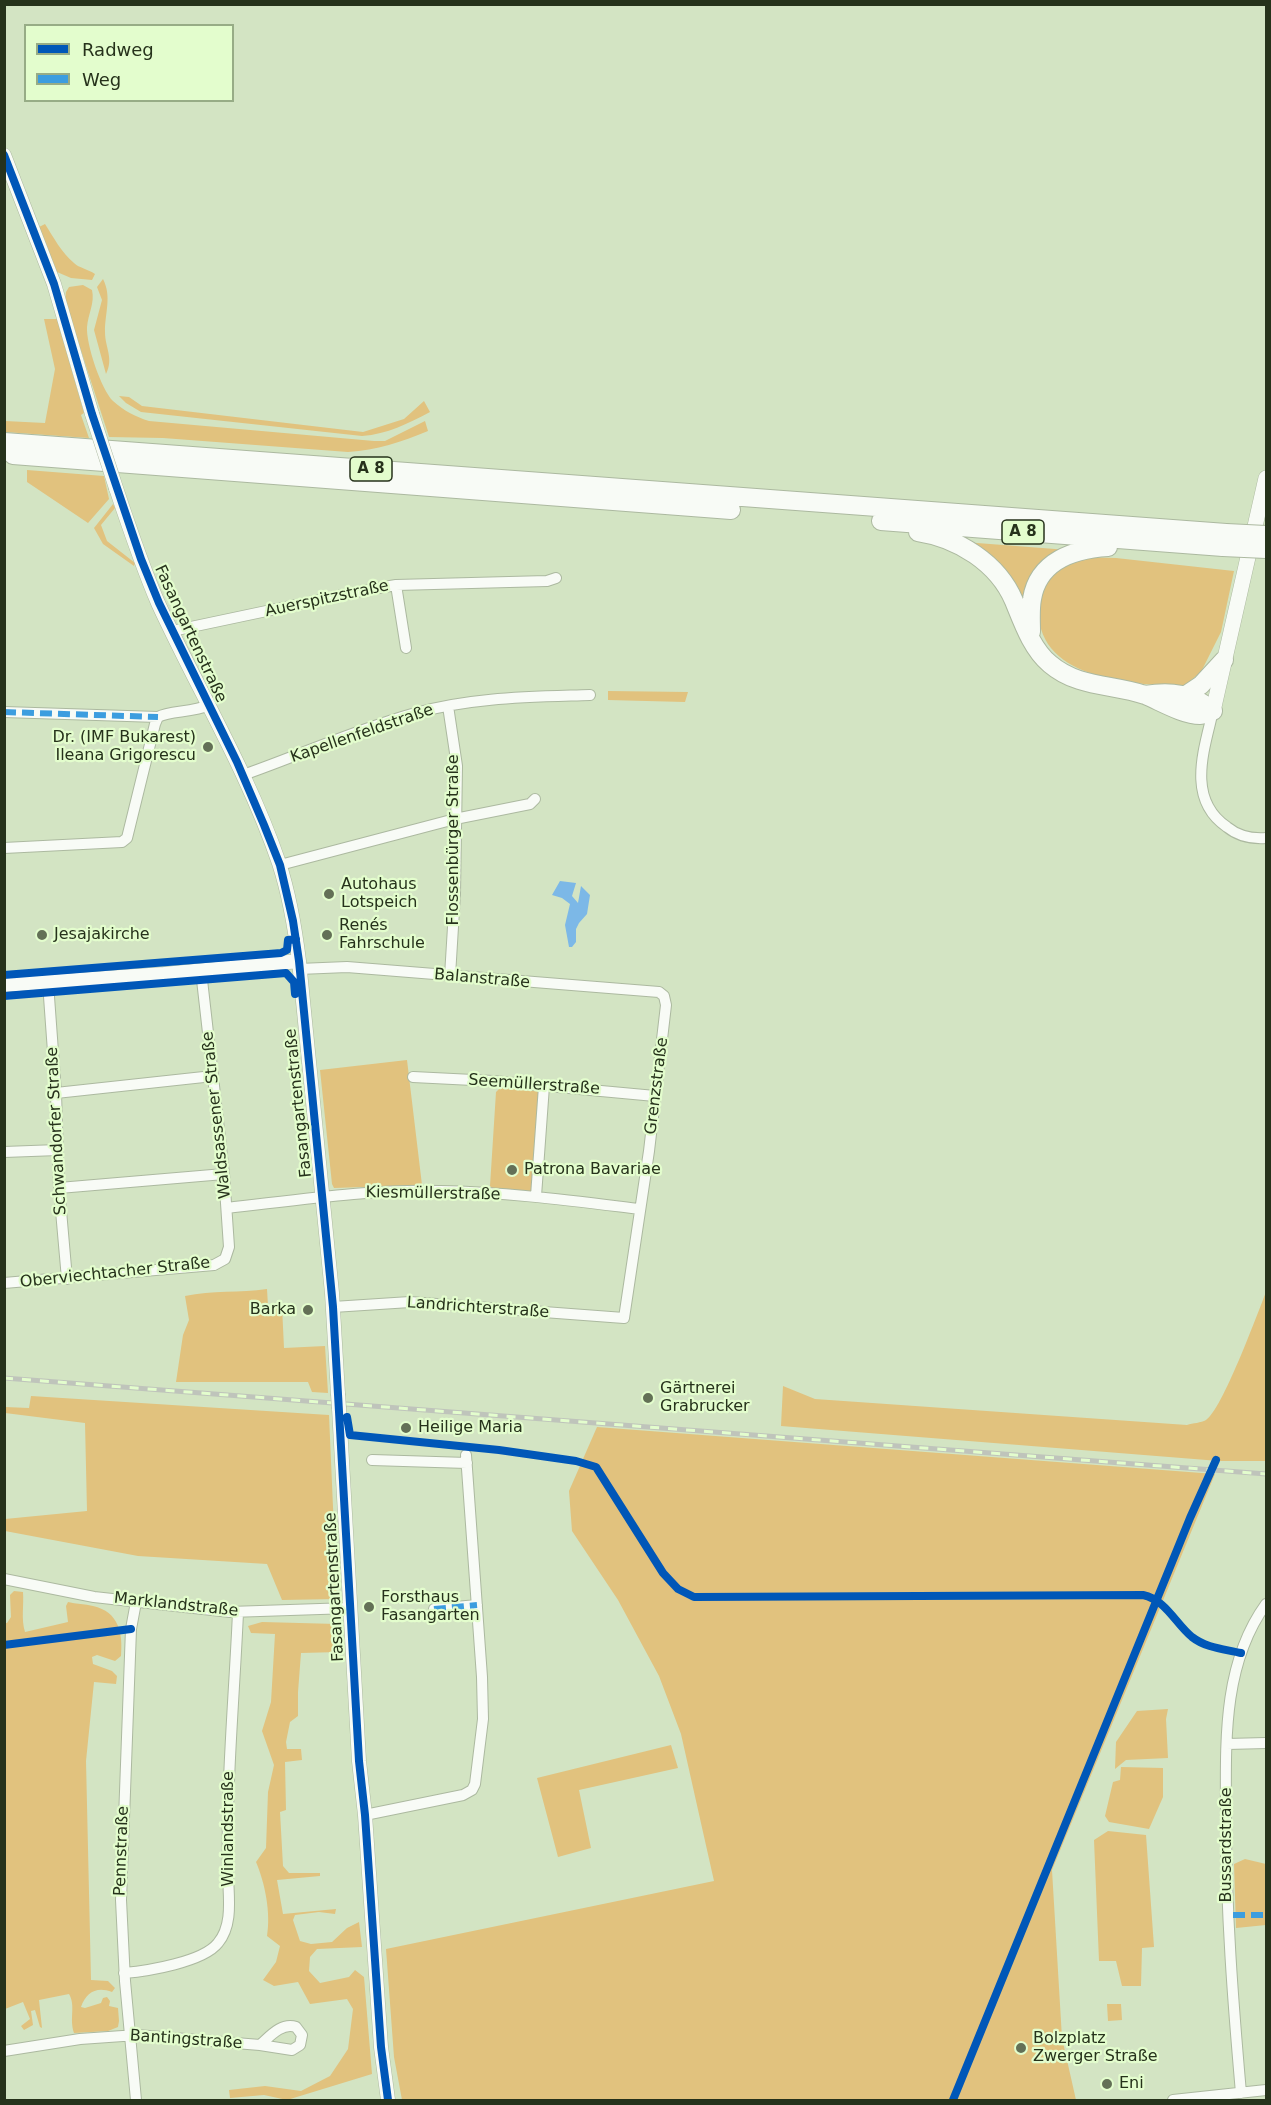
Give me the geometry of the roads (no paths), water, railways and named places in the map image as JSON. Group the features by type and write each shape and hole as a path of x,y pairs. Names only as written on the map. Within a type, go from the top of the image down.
{"highway":[{"name":"A 8","path":"4,442 763,500 1225,540 1266,549"},
{"name":"A 8","path":"4,454 1166,543 1266,535"},
{"path":"880,521 891,529 923,533 950,541 976,555 1006,586 1045,660 1066,675 1090,683 1145,695 1156,702 1201,716 1213,711 1198,699 1186,695 1157,693 1145,695"},
{"path":"1031,637 1030,609 1035,587 1042,575 1058,560 1071,553 1089,549 1166,543"},
{"path":"1186,695 1201,685 1224,660"}],"main road":[{"path":"1213,711 1266,478"}],"street":[{"name":"Fasangartenstraße","path":"4,155 54,284 92,414 145,570 172,631 243,775 279,865 295,934 333,1307 359,1761 365,1815 381,2047 388,2100"},
{"name":"Auerspitzstraße","path":"172,631 396,585 546,581 556,578"},
{"path":"396,585 406,648"},
{"name":"Kapellenfeldstraße","path":"243,775 413,714 507,697 590,695"},
{"path":"4,712 158,717 163,714 200,709 209,705"},
{"name":"Flossenbürger Straße","path":"448,706 457,766 455,894 450,976"},
{"path":"1213,711 1201,771 1203,798 1215,818 1233,832 1254,838 1266,838"},
{"path":"4,848 122,842 127,838 158,717"},
{"path":"279,865 455,819 530,804 535,799"},
{"name":"Balanstraße","path":"4,985 299,965 659,992 664,996"},
{"name":"Waldsassener Straße","path":"201,971 227,1208 229,1247 225,1259"},
{"name":"Schwandorfer Straße","path":"48,983 56,1093 59,1188 67,1279"},
{"name":"Grenzstraße","path":"624,1318 656,1096 666,1005 664,996"},
{"path":"56,1093 213,1076"},
{"name":"Seemüllerstraße","path":"413,1077 656,1096"},
{"path":"536,1196 544,1086"},
{"path":"4,1152 58,1150"},
{"path":"59,1188 224,1174"},
{"name":"Kiesmüllerstraße","path":"227,1208 354,1193 441,1191 536,1196 640,1209"},
{"name":"Oberviechtacher Straße","path":"4,1283 214,1265 225,1259"},
{"name":"Landrichterstraße","path":"333,1307 410,1302 624,1318"},
{"path":"365,1815 463,1795 472,1790 475,1784 483,1719 467,1459 372,1460"},
{"name":"Marklandstraße","path":"4,1579 94,1597 238,1612 350,1608"},
{"name":"Pennstraße","path":"136,1602 131,1629 120,1900 124,1973 136,2100"},
{"name":"Bussardstraße","path":"1241,2093 1227,1915 1227,1744 1230,1701 1241,1653 1266,1604"},
{"path":"434,1609 477,1605"},
{"name":"Winlandstraße","path":"124,1973 166,1966 197,1957 218,1944 227,1925 226,1803 238,1612"},
{"path":"1227,1744 1266,1743"},
{"name":"Bantingstraße","path":"4,2051 80,2039 130,2035 260,2045"},
{"path":"1173,2100 1266,2090"}],"water":[{"path":"560,881 576,883 572,896 578,903 581,886 590,895 587,914 576,929 576,942 572,947 569,947 565,925 570,904 552,895"}],"railway":[{"path":"4,1378 1266,1474"}],"place":[{"name":"Dr. (IMF Bukarest) Ileana Grigorescu","path":"208,747"},
{"name":"Autohaus Lotspeich","path":"329,894"},
{"name":"Jesajakirche","path":"42,935"},
{"name":"Renés Fahrschule","path":"327,935"},
{"name":"Patrona Bavariae","path":"512,1170"},
{"name":"Barka","path":"308,1310"},
{"name":"Gärtnerei Grabrucker","path":"648,1398"},
{"name":"Heilige Maria","path":"406,1428"},
{"name":"Forsthaus Fasangarten","path":"369,1607"},
{"name":"Bolzplatz Zwerger Straße","path":"1021,2048"},
{"name":"Eni","path":"1107,2084"}]}
